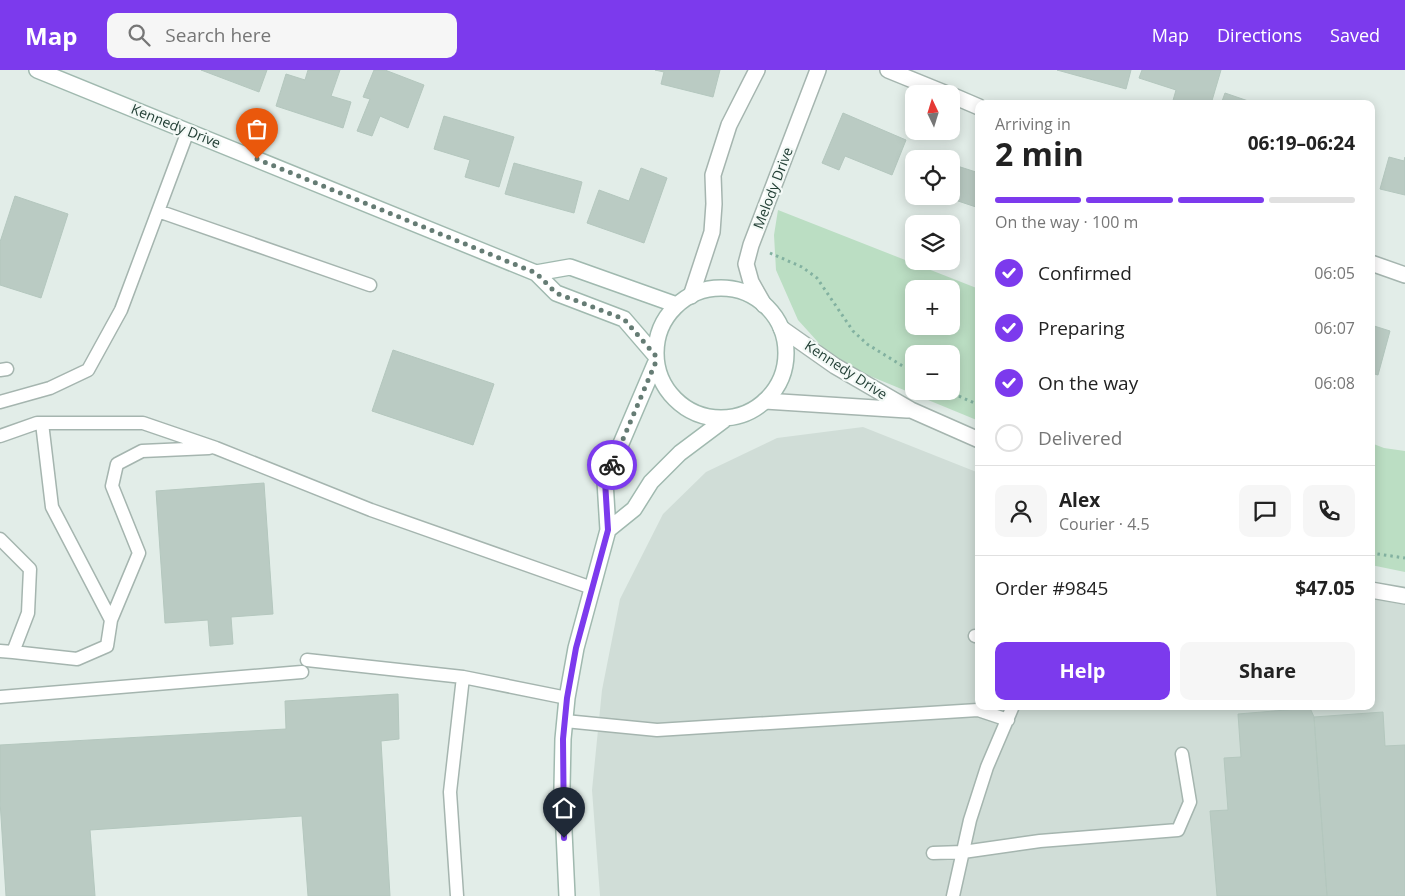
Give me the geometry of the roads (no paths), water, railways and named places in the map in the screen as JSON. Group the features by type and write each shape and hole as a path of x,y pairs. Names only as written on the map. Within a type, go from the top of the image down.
{"street":[{"name":"Kennedy Drive","path":"38,70 536,273 556,293 624,319 655,360"},
{"path":"690,296 712,232 714,204 713,175 729,125 757,70"},
{"name":"Melody Drive","path":"764,304 751,282 746,264 751,245 818,70"},
{"path":"888,70 925,85"},
{"path":"960,99 975,105"},
{"path":"1375,264 1405,275"},
{"path":"536,273 570,268 674,304"},
{"path":"567,896 562,788 567,698 576,648 608,530 605,481 655,360 660,330 674,304 704,289 736,287 747,292 764,304 778,320 786,344 786,362 783,376 777,388 753,410 738,417 724,420 680,452 651,482 634,508 608,530"},
{"name":"Kennedy Drive","path":"781,328 835,366 911,410 975,438"},
{"path":"655,360 662,383 681,405 694,412 724,420"},
{"name":"Kennedy Drive","path":"765,401 911,410"},
{"path":"1375,591 1405,596"}],"lane":[{"path":"0,402 50,388 88,370 121,310 188,131"},
{"path":"158,211 370,285"},
{"path":"0,436 37,423 143,423 216,448 371,510 592,588"},
{"path":"42,423 52,507 111,620"},
{"path":"0,539 30,570 28,613 6,651 77,658 107,646 111,620 138,553 112,486 117,464 142,451 216,448"},
{"path":"307,660 463,678 567,698"},
{"path":"0,697 302,672"},
{"path":"457,896 450,792 463,678"},
{"path":"565,721 657,730 978,710 1008,720"},
{"path":"953,896 970,820 987,767 1012,710"},
{"path":"933,853 962,852 1040,841 1178,830 1190,802 1182,754"}]}
